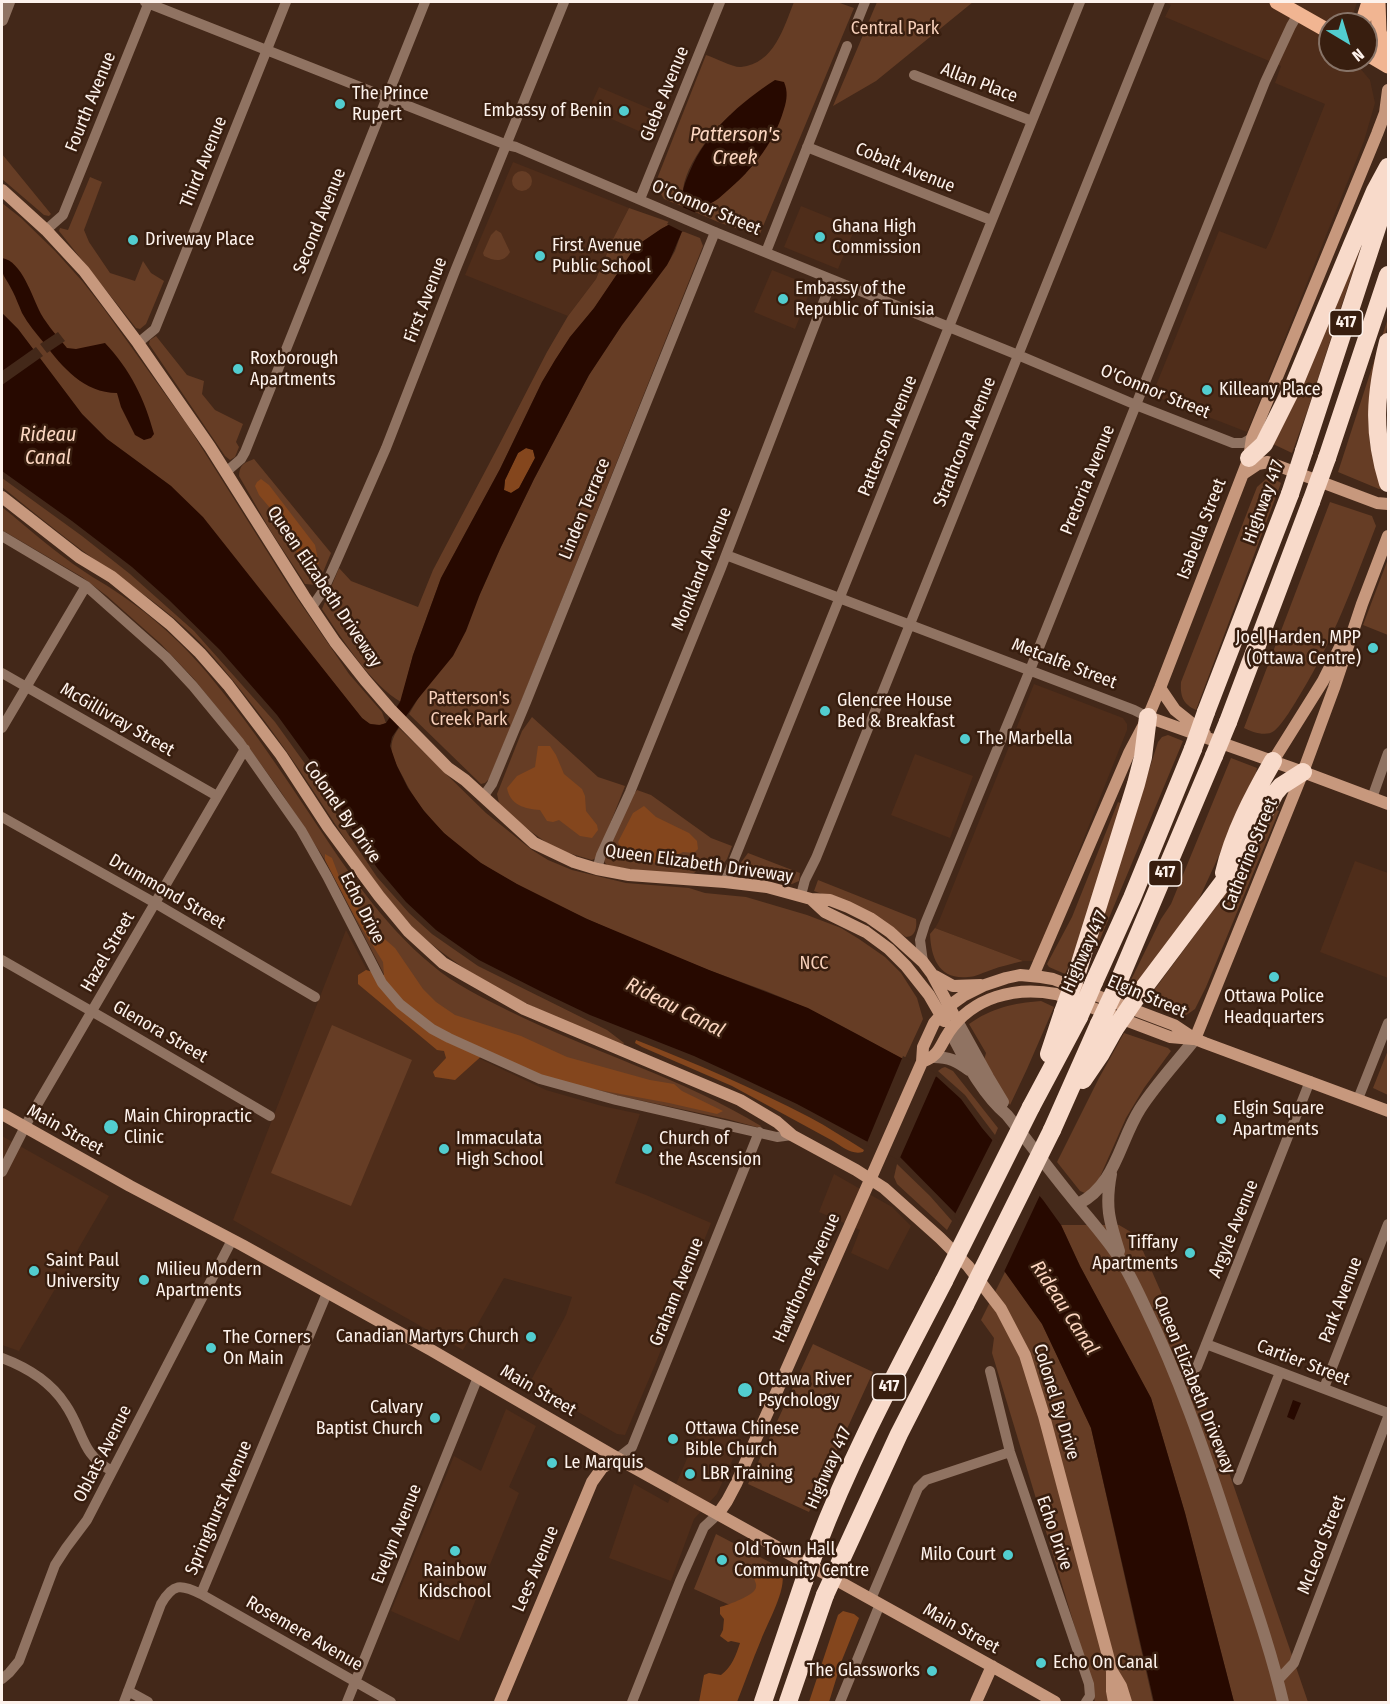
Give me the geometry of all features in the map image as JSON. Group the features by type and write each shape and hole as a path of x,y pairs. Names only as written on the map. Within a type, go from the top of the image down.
{"highway":[{"path":"1246,466 1264,444 1295,382 1375,191 1389,167"},
{"name":"Highway 417","path":"763,1702 804,1581 838,1495 877,1412 1031,1107 1071,1014 1094,982 1132,898 1193,749 1290,494 1389,194"},
{"name":"417","path":"788,1702 825,1595 899,1434 1061,1111 1107,1027 1115,990 1213,747 1228,722 1311,502 1389,275"},
{"path":"1389,342 1376,406 1380,457 1389,483"},
{"path":"1071,1014 1076,976 1143,757 1148,717"},
{"path":"1222,883 1228,856 1273,761"},
{"path":"1107,1027 1136,998 1222,883 1246,849 1275,793 1281,786 1303,772"},
{"path":"757,1702 775,1666"}],"main road":[{"path":"1277,2 1318,25"},
{"path":"1378,2 1379,31 1388,69"},
{"name":"Isabella Street","path":"1033,976 1129,753 1160,688 1246,466 1252,438 1377,134 1385,113 1389,90"},
{"name":"Queen Elizabeth Driveway","path":"2,190 46,230 84,271 176,395 335,642 390,709 448,768 465,780 534,843 574,862 597,869 629,874 766,887 806,897 830,900 867,916 890,932 923,962 932,974 945,1010 954,1026"},
{"path":"1246,466 1268,462 1377,503 1389,504"},
{"name":"Colonel By Drive","path":"2,497 79,557 112,577 170,624 200,652 281,755 328,827 379,896 408,931 443,963 524,1009 740,1100 777,1122 792,1135 884,1188 968,1266 1001,1309 1025,1355 1044,1416 1112,1671 1114,1702"},
{"name":"Catherine Street","path":"1195,1039 1303,772 1362,604 1389,536"},
{"path":"1273,761 1323,681 1362,604"},
{"path":"1160,688 1175,710 1213,747"},
{"name":"Metcalfe Street","path":"1148,717 1213,747 1273,761 1389,804"},
{"name":"Queen Elizabeth Driveway","path":"806,897 825,912 866,932 889,950 945,1010"},
{"path":"932,974 953,986 985,985"},
{"name":"Elgin Street","path":"945,1010 985,985 1006,978 1020,975 1033,976 1065,983 1174,1025 1195,1039 1389,1111"},
{"name":"Elgin Street","path":"954,1026 965,1013 998,995 1043,992 1064,997 1170,1037 1195,1039"},
{"name":"Hawthorne Avenue","path":"928,1060 923,1047 945,1010"},
{"name":"Hawthorne Avenue","path":"718,1514 736,1484 870,1179 928,1060 954,1026"},
{"name":"Main Street","path":"2,1114 478,1377 618,1458 1055,1702"},
{"name":"Lees Avenue","path":"500,1702 592,1482 602,1468 618,1458"},
{"path":"976,1702 992,1666"},
{"name":"Colonel By Drive","path":"1112,1671 1121,1686 1126,1702"}],"street":[{"path":"2,20 9,2"},
{"name":"O'Connor Street","path":"147,2 516,147 674,215 1136,405 1233,442 1243,443 1252,438"},
{"name":"Fourth Avenue","path":"46,230 63,215 147,2"},
{"name":"Third Avenue","path":"138,343 155,329 286,2"},
{"name":"Second Avenue","path":"226,472 241,459 245,452 425,2"},
{"name":"First Avenue","path":"312,607 323,591 386,448 564,2"},
{"name":"Glebe Avenue","path":"639,199 720,2"},
{"path":"857,22 865,2"},
{"name":"Patterson Avenue","path":"725,882 1080,2"},
{"name":"Strathcona Avenue","path":"806,897 805,880 816,858 1160,2"},
{"name":"Pretoria Avenue","path":"923,962 920,940 925,924 1030,670 1265,82 1298,14"},
{"path":"765,252 847,46"},
{"name":"Allan Place","path":"914,75 1032,121"},
{"name":"Cobalt Avenue","path":"807,147 991,220"},
{"name":"Linden Terrace","path":"483,797 492,784 526,702 715,232"},
{"name":"Monkland Avenue","path":"597,869 726,555 832,280"},
{"name":"Echo Drive","path":"2,536 86,586 166,657 193,686 245,749 301,830 382,983 400,1004 432,1029 540,1079 616,1100 777,1137 792,1135"},
{"name":"Metcalfe Street","path":"726,555 1148,717"},
{"path":"2,728 86,586"},
{"name":"McGillivray Street","path":"2,673 217,796"},
{"name":"Hazel Street","path":"2,1173 24,1127 245,749"},
{"path":"1372,798 1389,753"},
{"name":"Drummond Street","path":"2,817 315,997"},
{"name":"Glenora Street","path":"2,960 270,1116"},
{"path":"1358,1099 1389,1023"},
{"name":"Queen Elizabeth Driveway","path":"954,1026 973,1073 1123,1263 1155,1328 1202,1445 1278,1680 1283,1702"},
{"name":"Queen Elizabeth Driveway","path":"954,1026 1004,1103 1007,1115"},
{"name":"Catherine Street","path":"1112,1170 1140,1110 1195,1039"},
{"path":"928,1060 945,1058 956,1061 973,1073"},
{"name":"Argyle Avenue","path":"1177,1380 1197,1367 1310,1082"},
{"name":"Graham Avenue","path":"618,1458 632,1448 759,1132"},
{"path":"1078,1204 1096,1194 1112,1170"},
{"path":"1112,1170 1108,1210 1123,1263"},
{"name":"Park Avenue","path":"1324,1388 1389,1224"},
{"name":"Oblats Avenue","path":"2,1679 19,1661 55,1565 87,1520 232,1240"},
{"name":"Springhurst Avenue","path":"123,1702 166,1595 175,1588 185,1586 201,1594 327,1293"},
{"name":"Cartier Street","path":"1206,1344 1389,1415"},
{"path":"2,1358 25,1368 59,1395 70,1410 87,1449 100,1464 112,1471"},
{"name":"Echo Drive","path":"990,1371 1010,1452 1089,1683 1090,1696 1086,1702"},
{"path":"1238,1480 1280,1372"},
{"name":"Evelyn Avenue","path":"347,1702 478,1377"},
{"name":"McLeod Street","path":"1278,1680 1294,1663 1389,1415"},
{"path":"840,1702 918,1488 926,1480 1010,1452"},
{"name":"Hawthorne Avenue","path":"632,1702 704,1527 718,1514"},
{"name":"Rosemere Avenue","path":"201,1594 391,1702"},
{"path":"128,1691 148,1702"}],"shaded area":[{"path":"1164,2 1357,2 1354,12 1318,12 1318,72 1363,72 1370,80 1375,103 1364,141 1247,432 1152,395 1219,231 1266,249 1325,104 1275,83 1281,66 1165,17 1171,5"},
{"name":"Embassy of Benin","path":"599,87 660,113 650,136 589,109"},
{"name":"First Avenue Public School","path":"513,162 629,208 596,279 568,316 465,275"},
{"name":"Ghana High Commission","path":"801,206 855,228 838,269 784,247"},
{"name":"Embassy of the Republic of Tunisia","path":"772,270 812,286 795,329 754,312"},
{"path":"526,448 533,450 535,458 519,488 511,493 504,490 505,480 518,453"},
{"path":"261,479 269,485 315,545 319,564 307,563 297,558 295,538 286,531 259,495 255,486"},
{"path":"1034,684 1123,718 1127,724 1127,730 1035,961 1023,961 935,928"},
{"path":"538,746 550,746 564,774 582,789 586,811 597,825 598,830 592,838 580,836 559,820 547,821 540,810 519,805 511,798 507,788 517,776 535,767"},
{"path":"915,754 973,776 950,838 891,815"},
{"path":"644,806 656,817 689,833 697,841 698,849 694,853 683,852 659,863 625,860 618,842 633,813"},
{"path":"325,854 332,858 345,892 380,935 395,948 423,989 436,1002 455,1015 521,1036 567,1057 650,1080 674,1084 682,1091 723,1111 717,1114 669,1103 564,1085 486,1052 455,1080 435,1077 433,1072 446,1058 444,1051 437,1050 358,984 358,975 366,970 384,975 383,962 355,917 325,860"},
{"path":"1355,861 1388,873 1388,978 1320,952"},
{"name":"Immaculata High School","path":"346,930 379,993 436,1038 546,1090 640,1114 615,1183 711,1223 625,1435 617,1434 529,1384 566,1315 572,1297 504,1278 463,1350 233,1220"},
{"path":"636,1040 767,1096 816,1121 864,1150 859,1153 847,1150 732,1086 642,1047 635,1043"},
{"name":"Saint Paul University","path":"2,1136 109,1196 19,1351 2,1345"},
{"path":"834,1174 892,1207 911,1226 888,1270 851,1253 860,1230 819,1212"},
{"path":"506,1409 536,1426 509,1487 519,1493 459,1641 391,1611 454,1456 481,1471"},
{"path":"703,1421 742,1439 717,1494 694,1519 671,1581 609,1558 634,1484 668,1503"},
{"path":"776,1571 782,1573 782,1588 737,1702 699,1702 704,1675 709,1673 721,1675 725,1672 740,1643 728,1642 720,1636 724,1619 720,1614 720,1607 752,1593 756,1587 754,1577 756,1574 765,1577"},
{"path":"843,1611 859,1618 842,1660 829,1702 809,1702 838,1615"}],"green space":[{"path":"794,2 837,2 854,8 759,236 695,212 718,199 746,173 730,115 704,145 689,170 684,182 684,207 664,199 655,184 706,55 738,67 762,59 770,52 782,33"},
{"name":"Central Park","path":"877,2 973,2 876,81 833,106"},
{"path":"2,154 51,214 49,216 44,215 2,179"},
{"path":"518,171 526,171 532,177 532,185 526,191 518,191 512,185 512,177"},
{"path":"90,177 102,182 84,230 89,242 110,273 135,281 143,261 151,273 164,281 146,324 140,329 136,328 59,231 60,228 68,230"},
{"path":"2,203 55,251 104,309 188,426 292,591 349,674 382,712 386,723 373,725 362,718 171,486 107,439 82,414 18,329 2,313"},
{"name":"Patterson's Creek Park","path":"629,208 672,223 636,246 594,309 570,337 542,382 500,469 441,578 413,655 401,702 390,695 368,673 322,609 339,568 351,581 418,607 433,570 547,352 568,316 596,279"},
{"path":"496,230 501,233 510,252 505,258 498,260 488,258 483,253 491,235"},
{"name":"Patterson's Creek Park","path":"682,231 700,238 703,246 515,717 489,779 481,784 409,714 480,594 534,479 589,375 622,325 667,265"},
{"path":"1361,246 1308,409 1292,453 1273,444"},
{"path":"1388,318 1372,399 1369,429 1372,455 1383,488 1379,489 1338,472"},
{"path":"156,336 187,375 204,381 202,394 215,410 243,424 236,442 239,447 235,457 230,460 225,456 149,344 150,340"},
{"path":"254,459 331,553 316,585 305,584 239,476 243,464"},
{"path":"2,478 130,574 194,631 275,722 316,779 348,834 377,877 409,913 432,934 478,966 607,1030 624,1043 622,1046 546,1013 496,988 450,958 420,934 374,880 277,738 210,653 162,608 82,550 2,487"},
{"path":"1266,479 1274,479 1281,483 1196,710 1183,699 1181,682 1257,487"},
{"path":"1330,502 1372,516 1376,526 1333,632 1296,702 1285,719 1271,733 1251,731 1244,728"},
{"path":"2,507 64,557 144,612 198,662 256,735 365,894 396,931 432,965 479,996 509,1011 668,1079 731,1109 761,1126 760,1128 568,1082 387,980 325,860 247,745 194,679 161,644 107,596 82,577 2,530"},
{"path":"1388,559 1388,635 1363,625"},
{"path":"532,717 598,777 625,786 599,852 592,860 565,852 547,843 507,813 499,803 497,794 522,731"},
{"name":"NCC","path":"399,728 486,813 548,860 572,870 626,883 689,888 705,893 746,897 807,915 841,928 859,939 885,957 901,973 917,998 923,1019 904,1060 799,1005 671,955 573,912 524,888 467,854 443,832 411,792 396,764 391,747"},
{"path":"1168,735 1183,741 1096,949 1092,948 1158,742 1162,737"},
{"path":"1231,758 1257,768 1255,777 1193,912 1136,985 1128,986 1161,919 1171,904"},
{"path":"637,790 651,795 711,838 732,846 727,859 720,868 697,870 694,873 657,873 609,866 605,863 604,859 627,803"},
{"path":"1118,802 1122,804 1079,942 1065,974 1047,964 1072,917"},
{"path":"1273,809 1279,811 1195,1009 1185,1016 1146,1001 1226,893"},
{"path":"748,853 800,873 799,881 792,884 737,875 736,869"},
{"path":"818,880 916,919 914,933 906,937 862,911 814,891"},
{"path":"935,928 1023,961 971,977 950,975 939,966 932,951 930,934"},
{"path":"1041,1001 1054,1007 1010,1105 984,1060 986,1053 969,1024 1003,1007"},
{"path":"332,1025 412,1060 351,1206 271,1173"},
{"path":"1124,1033 1171,1051 1126,1118 1095,1188 1085,1193 1080,1191 1057,1162"},
{"path":"1388,1050 1388,1095 1373,1088"},
{"path":"945,1067 953,1071 998,1128 995,1135 965,1095 938,1071"},
{"path":"897,1164 952,1221 947,1230 897,1184 894,1177"},
{"path":"1061,1225 1119,1225 1136,1235 1189,1356 1308,1702 1234,1702 1185,1513 1151,1398 1080,1266"},
{"path":"1005,1272 1042,1324 1091,1428 1153,1702 1095,1702 1086,1664 992,1353 994,1338 981,1320"},
{"path":"813,1344 873,1372 809,1512 748,1484"},
{"path":"716,1534 779,1567 759,1618 694,1589"}],"water":[{"name":"Rideau Canal","path":"775,80 784,82 787,96 779,123 767,147 740,179 719,198 697,210 690,217 667,265 622,325 589,375 500,549 466,631 453,656 417,700 392,737 390,746 408,788 424,811 444,833 481,863 587,919 808,1008 937,1077 961,1099 1061,1225 1080,1266 1151,1398 1185,1513 1234,1702 1154,1702 1091,1428 1042,1324 1005,1272 957,1215 900,1157 744,1079 694,1056 590,1015 542,992 479,960 436,930 406,902 378,869 364,850 325,781 277,715 220,650 132,567 2,471 2,313 18,329 82,414 107,439 171,486 203,517 362,718 370,724 386,723 400,702 413,655 441,578 555,360 636,246 672,223 683,207 682,197 690,171 715,131 737,108","holes":["526,448 533,450 535,458 519,488 511,493 504,490 505,480 518,453"]},
{"path":"2,258 9,261 21,273 41,314 67,348 76,349 105,343 114,353 129,374 141,397 154,434 151,438 144,440 135,435 121,407 117,393 94,389 84,384 51,352 22,313 3,273"},
{"path":"1293,1400 1301,1403 1294,1420 1287,1417"}],"pier":[{"path":"680,206 696,213 683,232 667,224"},
{"path":"58,332 65,341 47,353 40,344"},
{"path":"36,347 43,356 2,385 2,371"},
{"path":"903,1056 937,1074 899,1160 866,1145"},
{"path":"994,1137 1041,1193 1003,1274 954,1216"}],"place":[{"name":"The Prince Rupert","path":"340,104"},
{"name":"Embassy of Benin","path":"624,111"},
{"name":"Ghana High Commission","path":"820,237"},
{"name":"Driveway Place","path":"133,240"},
{"name":"First Avenue Public School","path":"540,256"},
{"name":"Embassy of the Republic of Tunisia","path":"783,299"},
{"name":"Roxborough Apartments","path":"238,369"},
{"name":"Killeany Place","path":"1207,390"},
{"name":"Joel Harden, MPP (Ottawa Centre)","path":"1373,648"},
{"name":"Glencree House Bed & Breakfast","path":"825,711"},
{"name":"The Marbella","path":"965,739"},
{"name":"Ottawa Police Headquarters","path":"1274,977"},
{"name":"Elgin Square Apartments","path":"1221,1119"},
{"name":"Main Chiropractic Clinic","path":"111,1127"},
{"name":"Immaculata High School","path":"444,1149"},
{"name":"Church of the Ascension","path":"647,1149"},
{"name":"Tiffany Apartments","path":"1190,1253"},
{"name":"Saint Paul University","path":"34,1271"},
{"name":"Milieu Modern Apartments","path":"144,1280"},
{"name":"Canadian Martyrs Church","path":"531,1337"},
{"name":"The Corners On Main","path":"211,1348"},
{"name":"Ottawa River Psychology","path":"745,1390"},
{"name":"Calvary Baptist Church","path":"435,1418"},
{"name":"Ottawa Chinese Bible Church","path":"673,1439"},
{"name":"Le Marquis","path":"552,1463"},
{"name":"LBR Training","path":"690,1474"},
{"name":"Rainbow Kidschool","path":"455,1551"},
{"name":"Milo Court","path":"1008,1555"},
{"name":"Old Town Hall Community Centre","path":"722,1560"},
{"name":"Echo On Canal","path":"1041,1663"},
{"name":"The Glassworks","path":"932,1671"}],"water label":[{"name":"Patterson's Creek","path":"735,146"}]}
